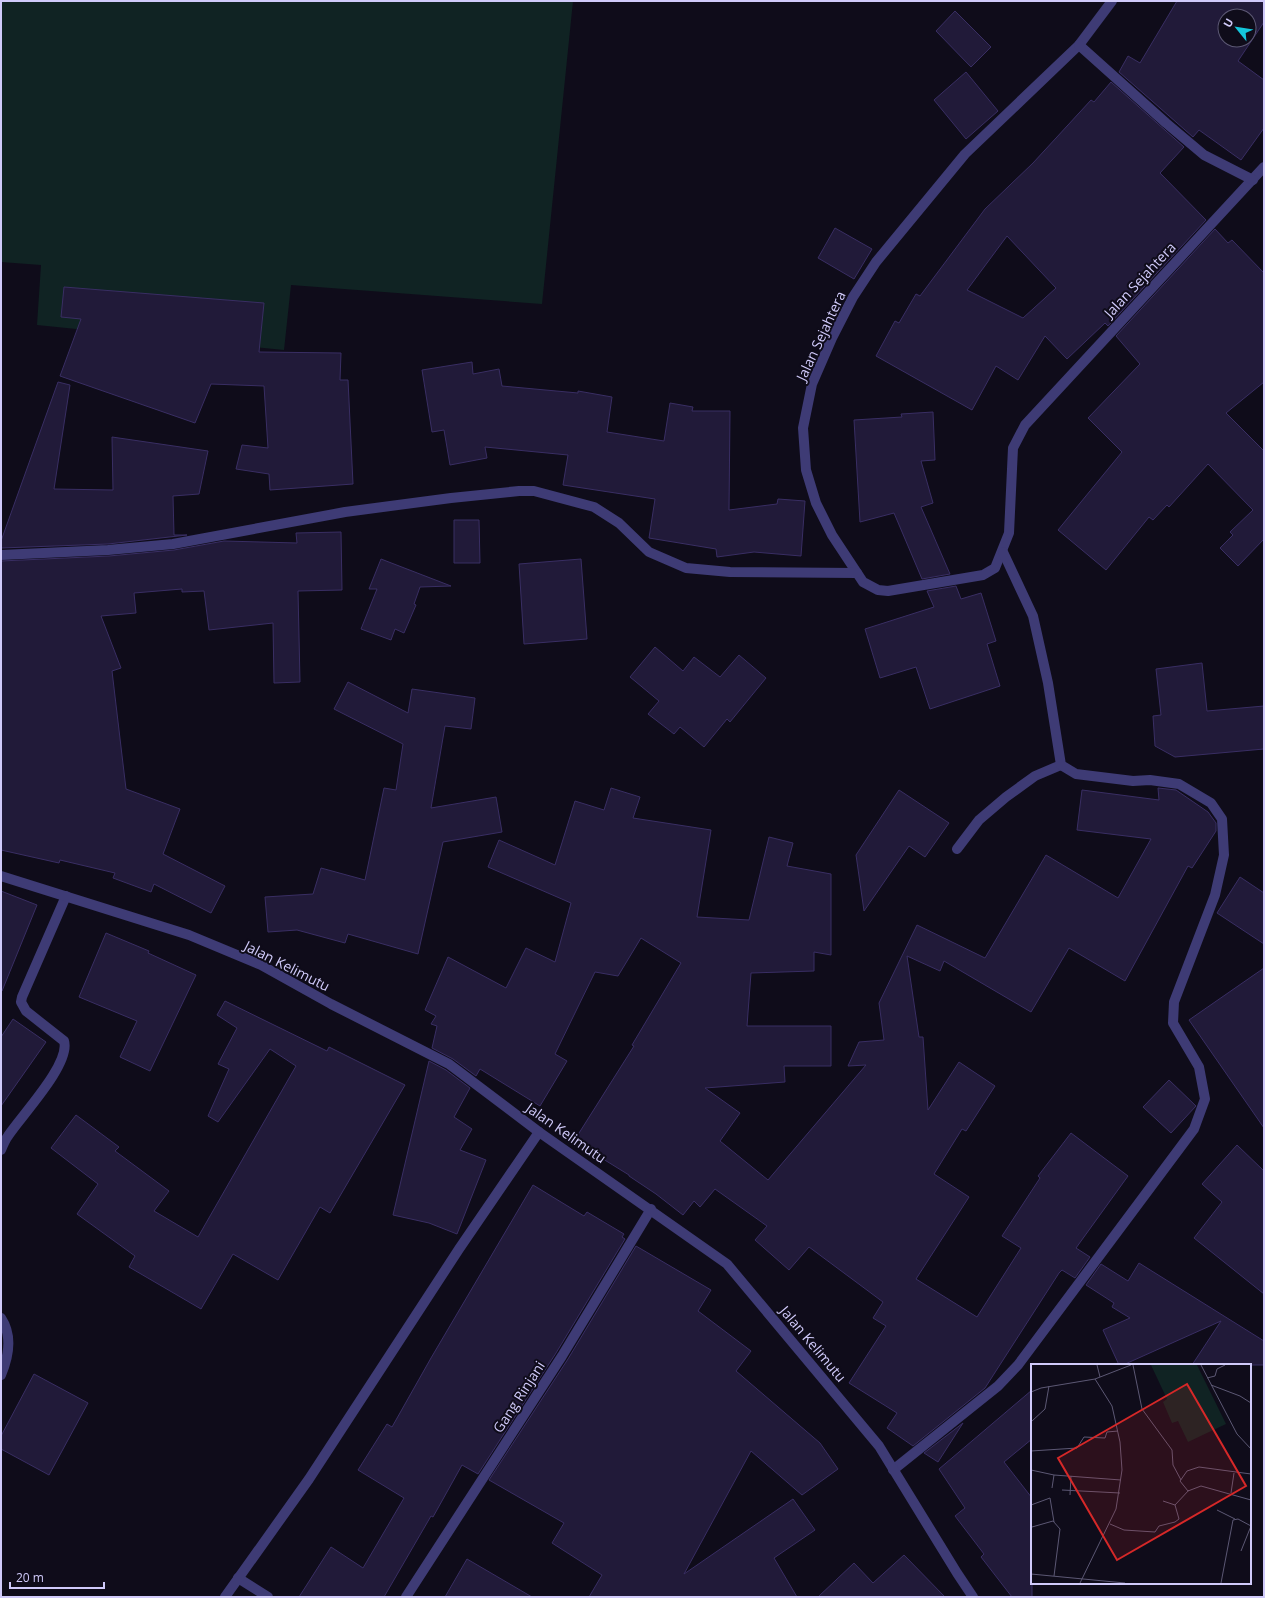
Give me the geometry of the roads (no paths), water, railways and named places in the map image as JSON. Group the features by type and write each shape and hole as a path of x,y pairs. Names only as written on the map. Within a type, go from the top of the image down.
{"street":[{"name":"Jalan Sejahtera","path":"1112,1 1079,44 965,154 876,262 853,297 812,384 804,428 806,470 816,504 832,535 863,582 878,590 888,591 984,575 995,568 1003,552 1009,533 1013,448 1025,425 1264,167"},
{"path":"1079,44 1204,155 1253,180"},
{"path":"1,555 108,550 173,544 345,512 451,498 519,491 534,491 594,507 619,523 650,552 686,568 730,572 857,573"},
{"path":"1003,552 1033,616 1048,683 1061,765"},
{"path":"957,849 980,820 1006,797 1035,776 1061,765"},
{"path":"893,1470 998,1386 1018,1365 1194,1129 1205,1098 1199,1067 1173,1023 1174,1002 1215,895 1224,855 1222,819 1211,803 1179,784 1150,780 1133,782 1076,774 1061,765"},
{"name":"Jalan Kelimutu","path":"1,876 189,935 261,965 331,1004 449,1064 539,1132 727,1264 878,1446 973,1597"},
{"path":"1,1150 8,1136 40,1094 64,1055 66,1047 64,1041 26,1011 21,1002 66,896"},
{"path":"225,1597 309,1479 459,1249 539,1132"},
{"name":"Gang Rinjani","path":"406,1597 562,1356 651,1210"},
{"path":"1,1318 4,1323 9,1342 7,1362 1,1375"},
{"path":"238,1578 268,1597"}]}
